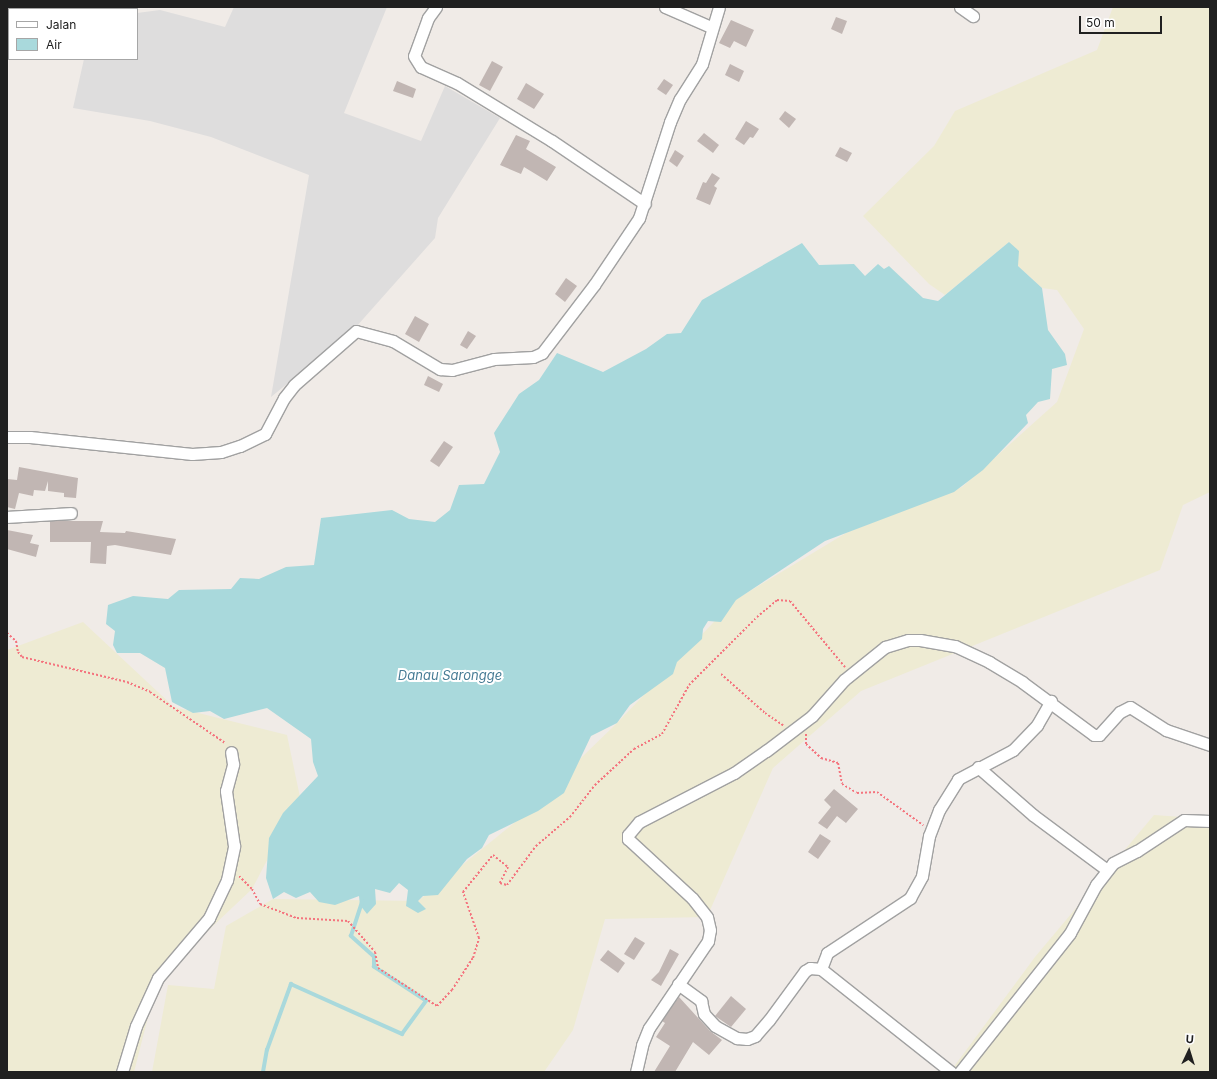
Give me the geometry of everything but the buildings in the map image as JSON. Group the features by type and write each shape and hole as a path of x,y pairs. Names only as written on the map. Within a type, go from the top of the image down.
{"street":[{"path":"436,7 428,18 414,56 421,67 457,83 552,141 645,204"},
{"path":"665,7 711,27"},
{"path":"7,438 30,437 192,454 221,452 240,446 265,434 284,398 294,385 356,331 392,341 440,369 452,370 494,360 534,357 542,353 553,341 594,285 640,218 670,122 680,99 702,64 711,27 719,7"},
{"path":"960,7 973,16"},
{"path":"7,517 71,513"},
{"path":"636,1072 642,1045 649,1028 708,941 710,930 707,917 692,898 628,839 628,835 639,822 734,772 806,721 851,673 885,647 908,640 920,640 955,646 989,662 1051,701 1094,735 1099,735 1120,712 1130,707 1166,730 1210,745"},
{"path":"821,969 827,953 910,898 922,876 932,828 940,810 958,779 1012,750 1026,738 1042,718 1051,701"},
{"path":"122,1072 144,1005 167,966 209,918 227,880 234,832 226,791 233,764 231,752"},
{"path":"978,767 1033,815 1107,870"},
{"path":"960,1072 1070,933 1107,870 1113,863 1137,851 1184,820 1210,821"},
{"path":"678,984 701,1001 704,1014 715,1026 737,1038 747,1039 754,1036 770,1020 805,971 810,968 821,969 951,1072"}],"path":[{"path":"230,866 252,889 260,904 297,918 348,921 375,952 378,968 437,1006 452,990 472,958 479,938 463,892 493,855 508,867 500,883 507,885 536,846 570,817 595,785 634,749 662,734 689,686 757,617 777,600 790,601 851,673"},
{"path":"7,633 16,641 18,652 22,657 109,676 150,692 225,743 231,752"},
{"path":"721,674 774,720 792,731"},
{"path":"806,721 806,744 820,758 838,763 842,784 857,793 877,792 918,824 932,828"}],"shaded area":[{"path":"234,7 387,7 344,113 421,141 445,86 500,118 438,218 435,238 356,327 271,397 309,175 211,137 150,121 73,108 84,60 138,60 138,13 160,10 225,27"},
{"path":"1113,7 1210,7 1210,492 1183,505 1160,570 861,691 773,768 707,917 605,919 573,1030 544,1072 152,1072 168,985 214,989 226,926 273,899 418,901 514,823 617,723 735,600 846,533 962,487 1057,402 1084,329 1057,290 1042,288 1018,266 1009,242 945,295 929,284 863,216 934,146 955,111 1097,50"},
{"path":"83,622 174,707 287,735 300,797 252,889 158,978 134,1072 7,1072 7,650"},
{"path":"1154,815 1210,819 1210,1072 950,1072 1035,957"}],"water":[{"name":"Danau Sarongge","path":"1009,242 1019,251 1018,266 1042,288 1048,330 1065,354 1067,365 1052,369 1050,399 1038,402 1026,415 1028,423 983,470 954,492 825,541 736,600 721,622 708,621 703,629 702,639 677,662 673,674 630,705 617,723 591,736 564,793 538,811 489,835 482,848 467,859 438,895 423,896 418,901 426,909 418,913 406,906 408,890 399,883 390,893 375,889 376,904 367,914 360,905 359,896 335,905 319,902 310,892 296,898 284,892 273,899 266,878 269,838 283,813 318,776 313,762 311,739 267,708 224,719 210,711 193,713 172,702 165,668 140,653 117,653 113,645 115,631 106,624 108,605 133,596 168,599 179,590 231,589 240,578 259,579 286,567 314,565 321,518 392,510 409,519 435,522 450,510 459,485 484,484 500,452 494,433 519,394 539,380 557,353 603,372 646,349 667,334 681,333 702,300 802,243 819,265 854,264 865,276 878,264 884,269 889,266 923,298 938,301"}],"waterway":[{"path":"263,1072 267,1050 291,984 402,1034 426,1001 374,967 374,957 351,936 362,902"}]}
